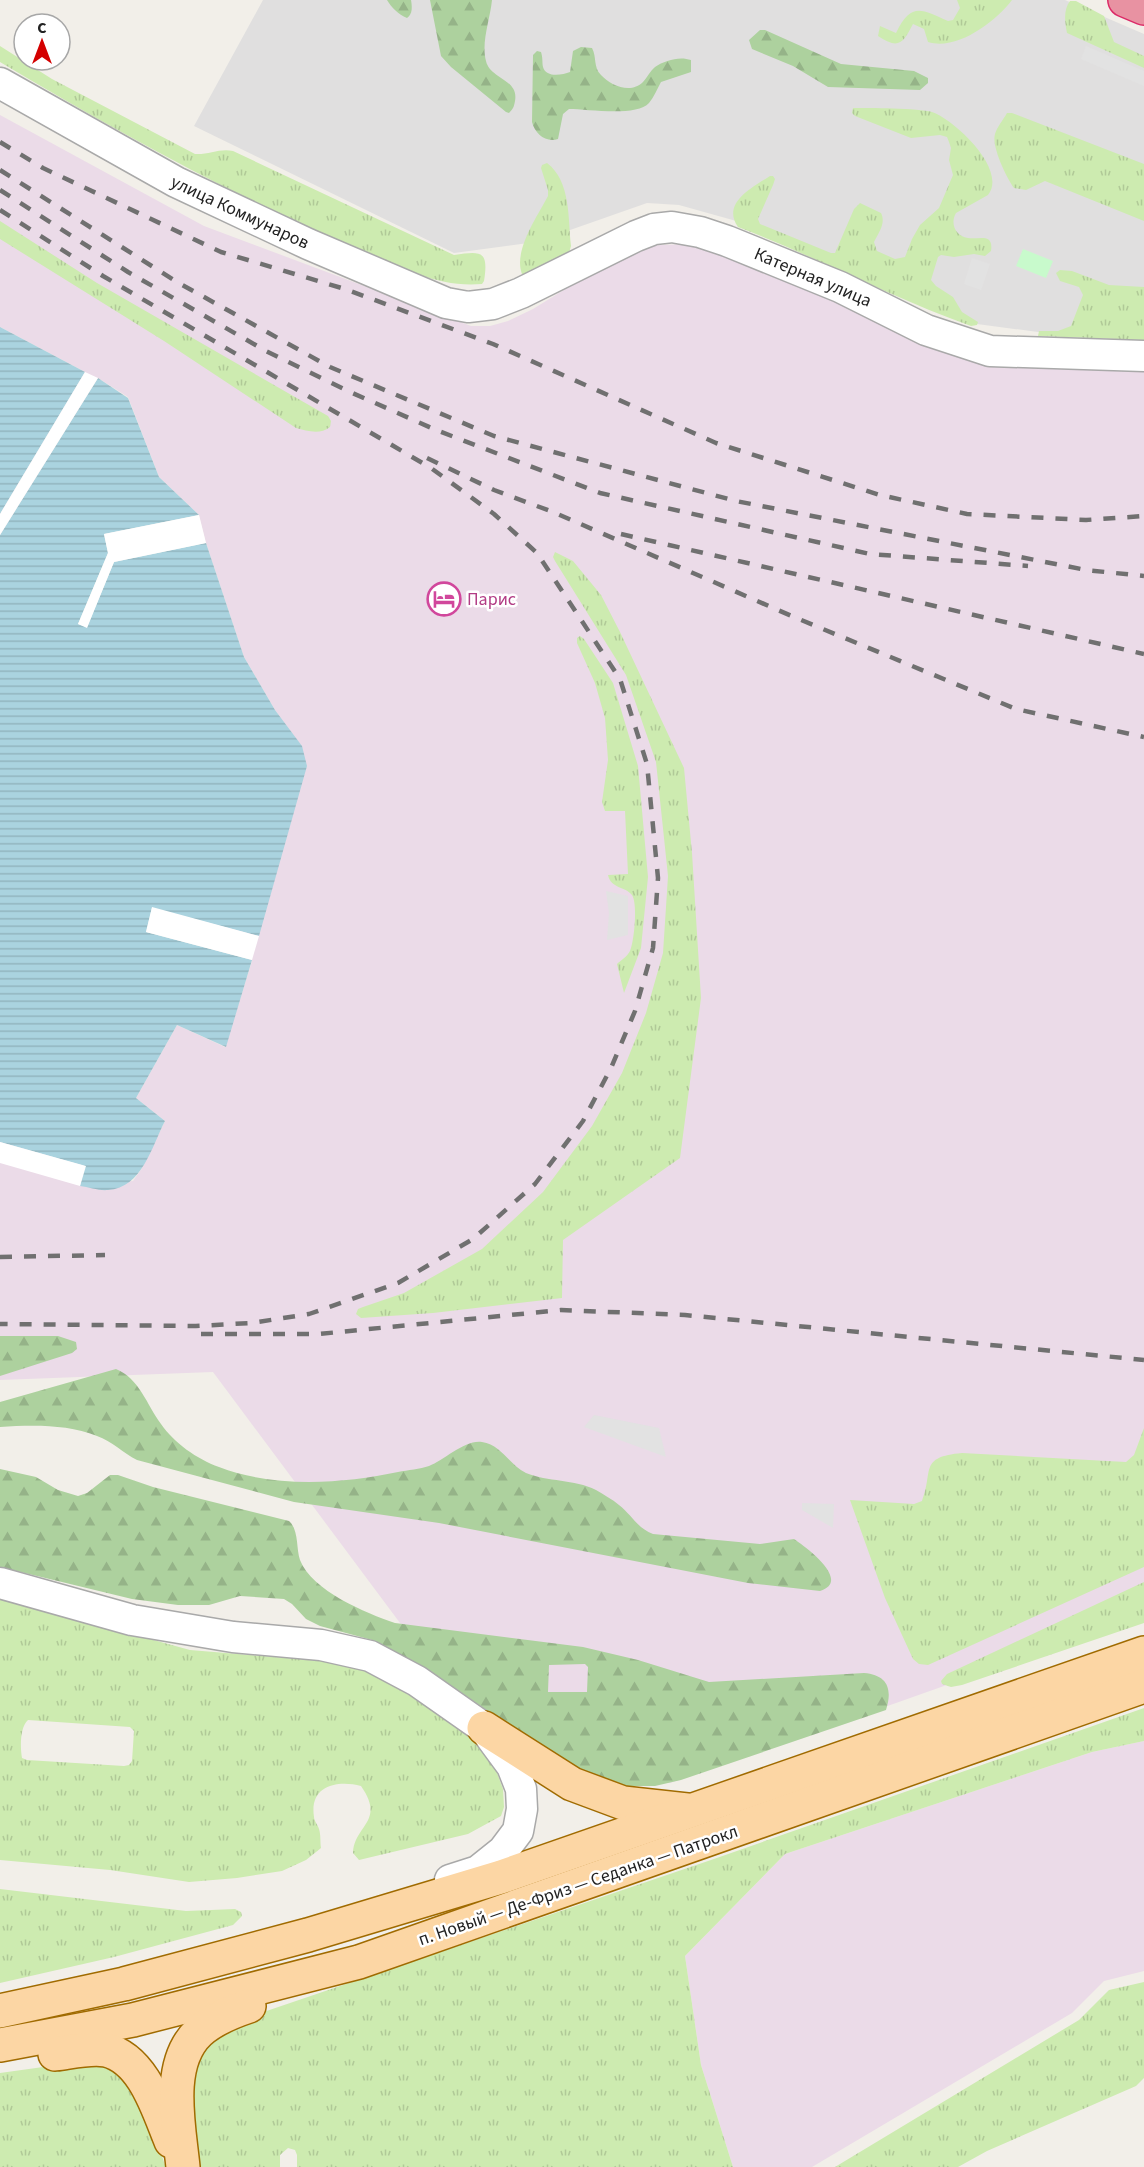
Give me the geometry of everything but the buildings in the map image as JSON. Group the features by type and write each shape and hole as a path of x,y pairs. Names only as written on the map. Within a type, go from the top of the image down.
{"highway":[{"path":"1125,0 1144,8"}],"main road":[{"name":"п. Новый — Де-Фриз — Седанка — Патрокл","path":"0,2011 124,1984 308,1935 501,1877 1144,1653"},
{"name":"п. Новый — Де-Фриз — Седанка — Патрокл","path":"0,2045 133,2020 315,1974 381,1954 1144,1686"},
{"path":"484,1728 572,1784 623,1803 695,1811"},
{"path":"182,2167 176,2095 179,2070 196,2034 224,2015 294,1990 315,1974"},
{"path":"0,2061 106,2050 131,2063 149,2090 182,2167"}],"street":[{"name":"улица Коммунаров","path":"0,83 176,182 308,244 446,303 468,307 493,304"},
{"name":"Катерная улица","path":"493,304 522,293 636,236 654,229 672,227 709,235 779,261 840,287 926,330 990,351 1144,356"},
{"path":"0,1583 132,1620 233,1637 321,1645 370,1656 417,1681 484,1728 512,1766 521,1789 522,1809 518,1831 503,1851 478,1871 330,1918 308,1935"}],"shaded area":[{"path":"263,0 1065,0 1144,34 1144,336 1038,332 977,324 747,224 679,205 647,203 536,242 454,253 194,126"},
{"path":"1086,46 1144,71 1144,86 1081,59"},
{"path":"0,115 204,226 471,326 490,326 508,321 533,309 635,246 687,244 846,295 903,326 1144,371 1144,1615 670,1783 547,1748 438,1674 213,1372 0,1380 0,1142 86,1166 80,1186 133,1181 142,1168 165,1121 136,1098 177,1025 225,1047 252,961 152,907 301,746 275,710 244,657 199,515 159,477 128,397 98,378 0,535 0,514 85,372 0,327"},
{"path":"972,258 990,264 981,290 964,284"},
{"path":"606,891 628,896 628,935 607,940 609,913"},
{"path":"594,1415 659,1428 666,1457 584,1427"},
{"path":"802,1503 834,1504 833,1528 802,1510"},
{"path":"1144,1741 1144,1971 1104,1981 1072,2013 812,2167 733,2167 701,2065 685,1956 785,1854 1092,1752"}],"green space":[{"path":"387,0 411,0 410,14 407,18 401,15"},
{"path":"430,0 492,0 485,39 486,61 493,72 513,88 515,101 509,113 451,67 441,56"},
{"path":"957,0 1012,0 986,25 974,33 951,42 939,44 928,42 924,29 913,24 900,42 891,43 878,36 880,26 896,33 901,23 912,12 924,11 948,21 953,20 960,8"},
{"path":"1070,1 1076,1 1104,16 1114,42 1144,56 1144,68 1067,33 1065,12"},
{"path":"760,30 765,30 841,64 914,71 928,78 928,83 920,90 828,87 793,66 752,49 749,40"},
{"path":"0,46 12,54 12,69 0,62"},
{"path":"581,47 592,48 599,72 605,79 621,87 638,86 655,67 673,59 691,60 691,72 661,82 651,101 634,110 569,109 563,114 558,139 545,139 538,134 532,122 533,55 537,51 541,52 543,67 547,73 563,74 570,72 573,51"},
{"path":"17,72 41,72 195,154 233,151 454,255 477,253 484,258 484,281 482,284 450,283 405,269 314,230 222,186"},
{"path":"853,108 932,112 965,135 985,160 991,173 992,185 988,195 956,213 954,225 957,232 964,237 988,239 991,251 985,256 941,255 938,257 931,280 953,297 962,312 978,322 977,325 971,326 942,315 738,227 733,210 736,203 748,191 773,176 775,179 773,185 758,219 760,224 835,253 854,209 860,203 881,213 883,220 874,242 877,251 895,259 905,257 920,225 939,208 953,175 949,160 951,148 949,142 947,137 940,135 911,138 855,116 852,113"},
{"path":"1007,113 1144,164 1144,221 1045,181 1026,190 1014,188 1000,162 994,139"},
{"path":"547,163 555,171 564,190 571,246 569,253 527,277 522,274 521,255 528,234 548,196 541,168"},
{"path":"0,221 97,283 328,416 331,421 330,427 318,432 296,428 164,341 0,239"},
{"path":"1023,249 1053,261 1046,278 1016,266"},
{"path":"1060,270 1072,271 1109,285 1144,287 1144,340 1038,336 1039,331 1058,331 1071,326 1083,295 1079,287 1060,281 1056,273"},
{"path":"555,552 573,561 601,595 684,768 701,998 680,1158 563,1240 562,1298 433,1313 361,1318 356,1314 358,1309 404,1293 482,1249 543,1192 592,1126 622,1073 646,1013 663,953 668,876 656,762 626,675 555,561 553,557"},
{"path":"580,636 613,683 638,766 648,877 641,948 624,993 617,964 630,951 635,923 635,906 632,895 612,883 608,875 628,874 625,811 605,811 602,802 608,760 605,718 595,683 577,643 577,638"},
{"path":"0,1336 58,1336 76,1342 77,1349 72,1353 0,1376"},
{"path":"116,1369 137,1385 161,1424 179,1444 202,1460 240,1474 285,1481 354,1479 425,1467 462,1447 482,1442 495,1447 526,1473 588,1486 596,1490 624,1509 639,1525 653,1534 760,1544 794,1539 824,1564 831,1580 829,1586 820,1591 748,1583 439,1523 294,1502 137,1460 108,1441 86,1432 49,1426 0,1427 0,1402"},
{"path":"1144,1428 1144,1567 928,1665 919,1664 913,1659 885,1598 850,1500 914,1504 922,1501 933,1462 948,1455 962,1453 1126,1462 1134,1455"},
{"path":"0,1469 36,1477 58,1490 78,1496 87,1493 110,1475 118,1475 153,1487 289,1521 296,1534 300,1560 316,1582 355,1607 395,1623 583,1647 638,1660 709,1682 872,1674 886,1684 888,1702 886,1710 681,1780 655,1786 626,1786 577,1768 495,1716 426,1668 372,1640 320,1626 306,1619 284,1599 240,1596 209,1605 178,1605 132,1599 0,1567","holes":["585,1664 588,1667 587,1692 548,1692 549,1665"]},
{"path":"1144,1582 1144,1623 962,1685 951,1687 942,1684 941,1681 947,1674"},
{"path":"0,1598 190,1650 322,1661 363,1669 409,1695 474,1739 496,1770 503,1789 504,1807 501,1816 468,1834 359,1860 353,1853 358,1836 370,1816 368,1798 361,1786 343,1784 327,1787 316,1798 314,1806 314,1818 320,1831 321,1848 306,1860 282,1871 237,1878 189,1882 110,1870 0,1860","holes":["28,1720 130,1727 134,1731 132,1761 129,1765 22,1758 22,1732"]},
{"path":"1144,1708 1144,1741 1092,1752 785,1854 685,1956 701,2065 733,2167 297,2167 295,2150 288,2148 280,2155 280,2167 197,2167 188,2095 197,2054 231,2023 711,1860"},
{"path":"0,1889 186,1911 235,1909 241,1912 242,1916 233,1925 114,1957 0,1983"},
{"path":"1144,1982 1144,2078 1136,2086 987,2151 958,2167 835,2167 1079,2020 1109,1990"},
{"path":"79,2062 102,2062 115,2067 126,2077 144,2106 166,2167 0,2167 0,2073"}],"water":[{"path":"0,327 85,372 0,514"},
{"path":"98,378 128,398 159,477 199,515 104,534 108,553 78,624 87,627 114,562 206,543 244,657 275,710 302,746 307,766 259,936 152,908 146,932 252,960 226,1047 177,1025 136,1098 165,1121 138,1174 120,1187 105,1190 80,1186 85,1166 0,1142 0,535"}],"pier":[{"path":"85,372 98,378 0,535 0,514"},
{"path":"199,515 206,543 114,562 87,628 78,624 108,553 104,534"},
{"path":"152,907 259,936 252,960 146,932"},
{"path":"0,1142 86,1166 80,1186 0,1163"}],"railway":[{"path":"0,142 43,168 221,252 345,289 493,344 716,443 880,495 967,514 1086,520 1144,516"},
{"path":"0,170 177,282 330,367 494,436 736,501 1086,570 1144,576"},
{"path":"0,190 128,272 266,351 436,430 600,493 870,554 1028,566"},
{"path":"0,210 103,276 431,468 494,514 537,553 620,679 647,764 658,878 653,948 635,1011 611,1068 583,1121 535,1184 473,1239 398,1283 309,1314 251,1323 196,1326 0,1324"},
{"path":"427,458 494,490 553,512 794,617 1016,709 1144,737"},
{"path":"621,534 1144,654"},
{"path":"0,1257 105,1255"},
{"path":"201,1334 319,1334 561,1310 685,1315 1144,1360"}],"place":[{"name":"Парис","path":"444,599"}]}
